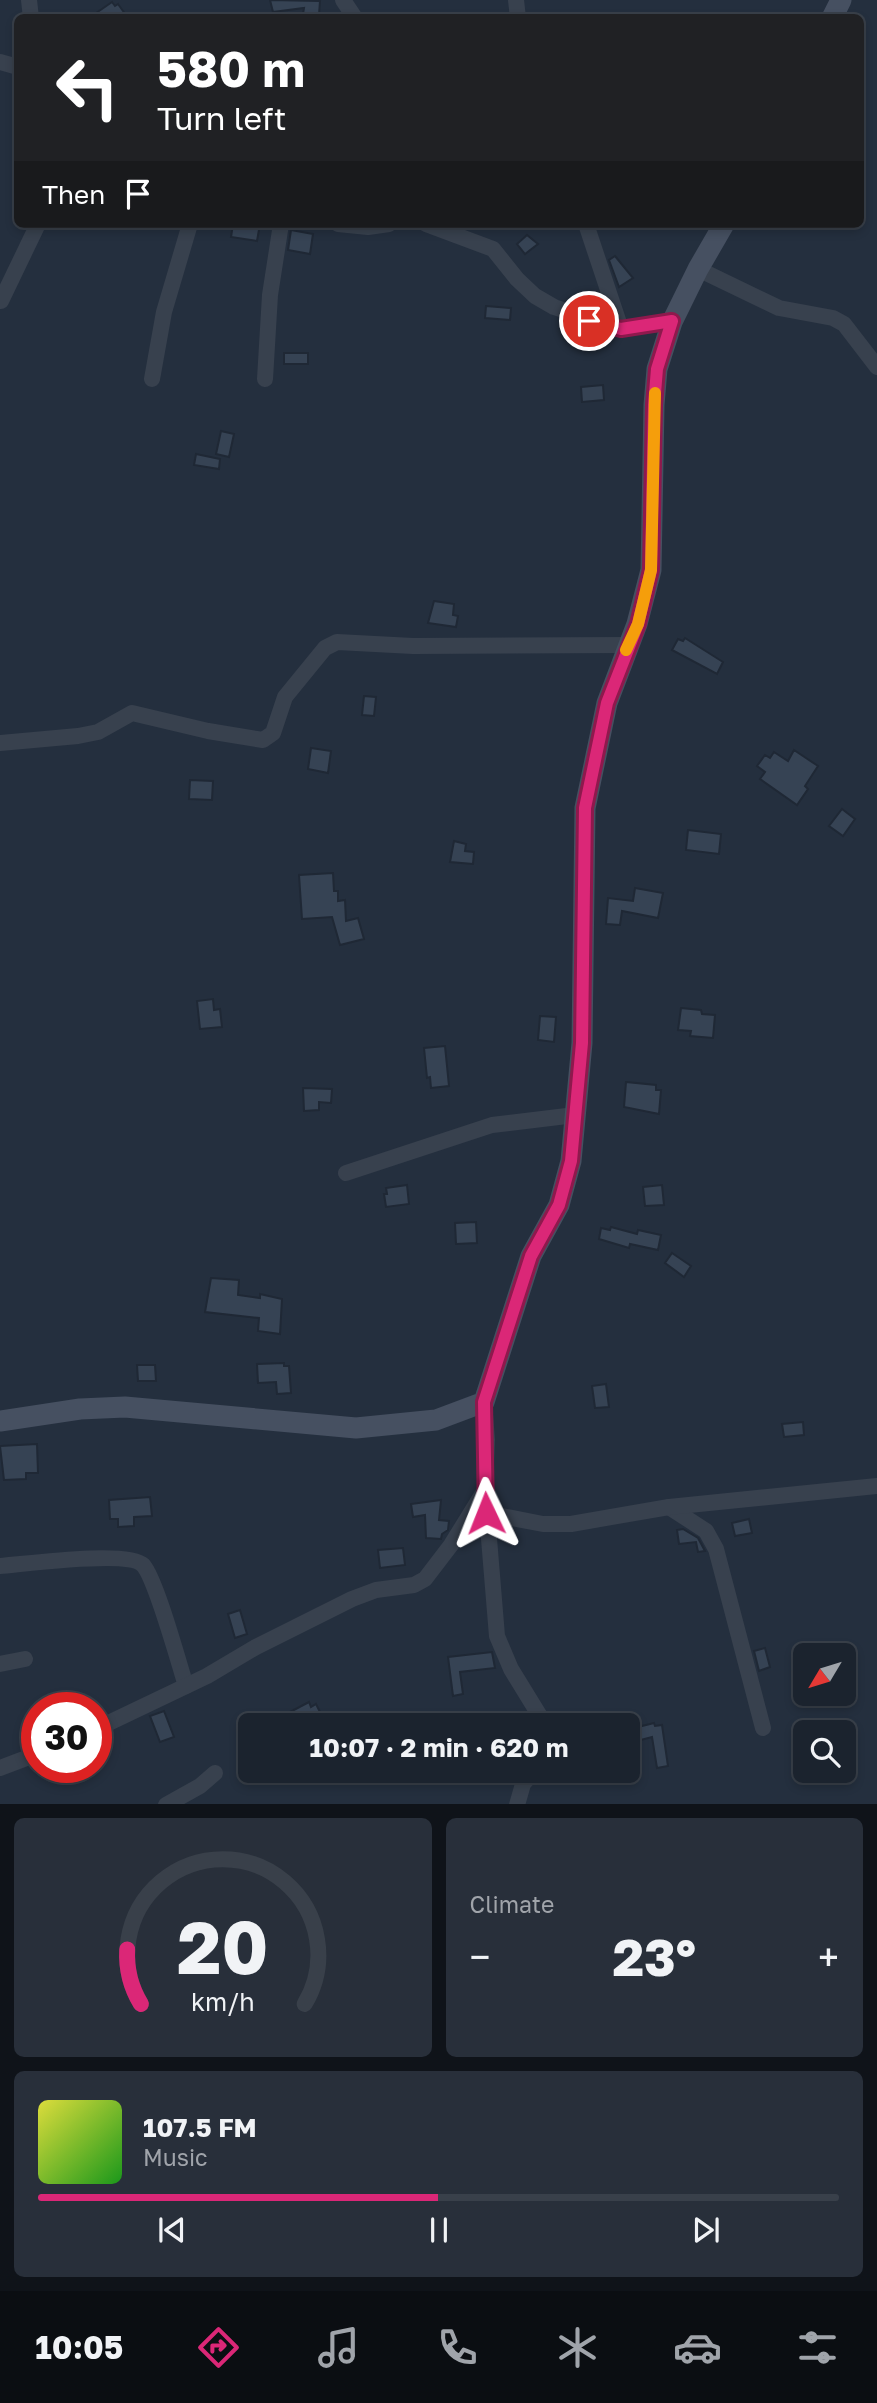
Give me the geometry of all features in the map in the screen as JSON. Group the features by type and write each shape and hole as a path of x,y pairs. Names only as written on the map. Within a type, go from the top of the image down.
{"street":[{"path":"1,301 36,228"},
{"path":"152,379 164,312 189,228"},
{"path":"265,379 270,295 280,228"},
{"path":"438,228 493,249 517,279 535,296 554,307 621,329 672,321"},
{"path":"587,228 621,329"},
{"path":"538,1713 511,1669 497,1636 486,1513 487,1440 484,1402 531,1256 559,1205 571,1161 582,1043 585,808 607,703 638,624 651,570 657,369 672,321 722,228"},
{"path":"698,269 779,308 833,317 844,324 877,367"},
{"path":"0,743 98,732 132,713 208,731 262,740 273,733 285,697 325,648 337,642 413,646 628,645"},
{"path":"346,1172 492,1125 575,1115"},
{"path":"0,1421 80,1409 125,1407 356,1428 436,1420 484,1402"},
{"path":"486,1513 543,1524 571,1524 669,1507 877,1486"},
{"path":"112,1721 186,1686 352,1599 376,1590 414,1585 425,1579 452,1545 485,1490"},
{"path":"669,1507 706,1531 716,1549 763,1728"},
{"path":"0,1566 109,1557 134,1559 144,1565 186,1686"},
{"path":"0,1664 25,1658"},
{"path":"0,1768 21,1760"},
{"path":"166,1804 186,1795 215,1773"},
{"path":"517,1804 524,1783"}],"building":[{"path":"270,0 320,1 319,14 303,14 304,8 273,12"},
{"path":"112,2 115,6 118,4 125,14 95,14"},
{"path":"232,228 259,228 257,241 231,237"},
{"path":"291,230 313,234 310,254 288,250"},
{"path":"527,235 538,244 525,254 517,244"},
{"path":"615,256 633,278 619,287 609,260"},
{"path":"486,306 511,308 510,320 485,318"},
{"path":"284,353 308,353 308,364 284,364"},
{"path":"603,385 604,400 582,402 581,387"},
{"path":"221,431 234,434 229,457 216,454"},
{"path":"196,454 220,459 219,469 194,465"},
{"path":"434,601 454,604 453,615 458,616 456,627 428,623"},
{"path":"685,638 723,662 717,674 672,650 678,639 683,641"},
{"path":"364,696 376,697 374,716 362,715"},
{"path":"311,748 331,751 328,773 308,769"},
{"path":"794,750 818,766 797,805 760,779 765,772 757,766 765,755 770,758 774,752 788,761"},
{"path":"190,780 213,781 212,800 189,799"},
{"path":"842,809 855,819 843,836 829,826"},
{"path":"688,830 721,834 719,854 686,850"},
{"path":"454,841 466,844 465,851 474,852 473,864 450,862"},
{"path":"333,873 334,891 338,891 338,901 345,900 346,921 358,918 364,939 340,945 332,917 302,919 299,875"},
{"path":"635,888 663,893 658,918 622,911 620,925 606,924 608,898 633,901"},
{"path":"213,999 214,1010 220,1009 222,1027 200,1029 197,1001"},
{"path":"681,1008 715,1015 713,1038 690,1036 691,1031 678,1030"},
{"path":"540,1016 556,1017 554,1042 538,1040"},
{"path":"445,1046 449,1086 431,1088 430,1077 427,1078 424,1048"},
{"path":"626,1082 656,1085 656,1090 661,1090 659,1114 624,1107"},
{"path":"303,1088 332,1089 331,1103 319,1102 319,1110 304,1111"},
{"path":"407,1185 409,1204 386,1207 386,1188"},
{"path":"662,1185 664,1205 645,1206 643,1187"},
{"path":"476,1222 477,1243 456,1244 455,1223"},
{"path":"611,1227 637,1234 638,1230 661,1235 658,1250 630,1244 629,1248 599,1239 601,1228 610,1230"},
{"path":"672,1253 691,1266 684,1277 665,1263"},
{"path":"211,1278 239,1280 238,1295 260,1298 260,1294 282,1299 280,1334 258,1331 259,1318 205,1312"},
{"path":"284,1363 284,1366 289,1366 291,1393 277,1394 276,1382 258,1383 257,1364"},
{"path":"137,1365 155,1365 156,1381 138,1381"},
{"path":"606,1384 609,1407 595,1408 592,1386"},
{"path":"803,1422 804,1435 784,1437 782,1424"},
{"path":"37,1444 38,1473 26,1473 26,1479 4,1480 0,1446"},
{"path":"150,1497 152,1516 134,1517 134,1526 118,1527 118,1519 110,1519 109,1500"},
{"path":"441,1500 439,1520 449,1521 448,1530 442,1534 441,1539 426,1538 425,1515 413,1517 411,1504"},
{"path":"749,1519 752,1533 735,1536 732,1523"},
{"path":"683,1529 698,1538 705,1551 698,1552 696,1542 679,1544 677,1530"},
{"path":"403,1548 405,1565 380,1568 378,1550"},
{"path":"240,1610 247,1634 235,1638 228,1614"},
{"path":"765,1648 770,1667 759,1671 754,1651"},
{"path":"492,1652 495,1668 460,1672 463,1694 453,1696 448,1657"},
{"path":"309,1702 311,1707 316,1704 320,1713 290,1713"},
{"path":"164,1711 174,1737 160,1742 150,1716"},
{"path":"654,1723 655,1726 662,1725 668,1766 657,1768 652,1737 640,1740 640,1726"}],"slow traffic":[{"path":"626,650 638,624 651,570 655,393"}],"route":[{"path":"486,1513 487,1440 484,1402 531,1256 559,1205 571,1161 582,1043 585,808 607,703 638,624 651,570 657,369 672,321 621,329 589,321"}]}
